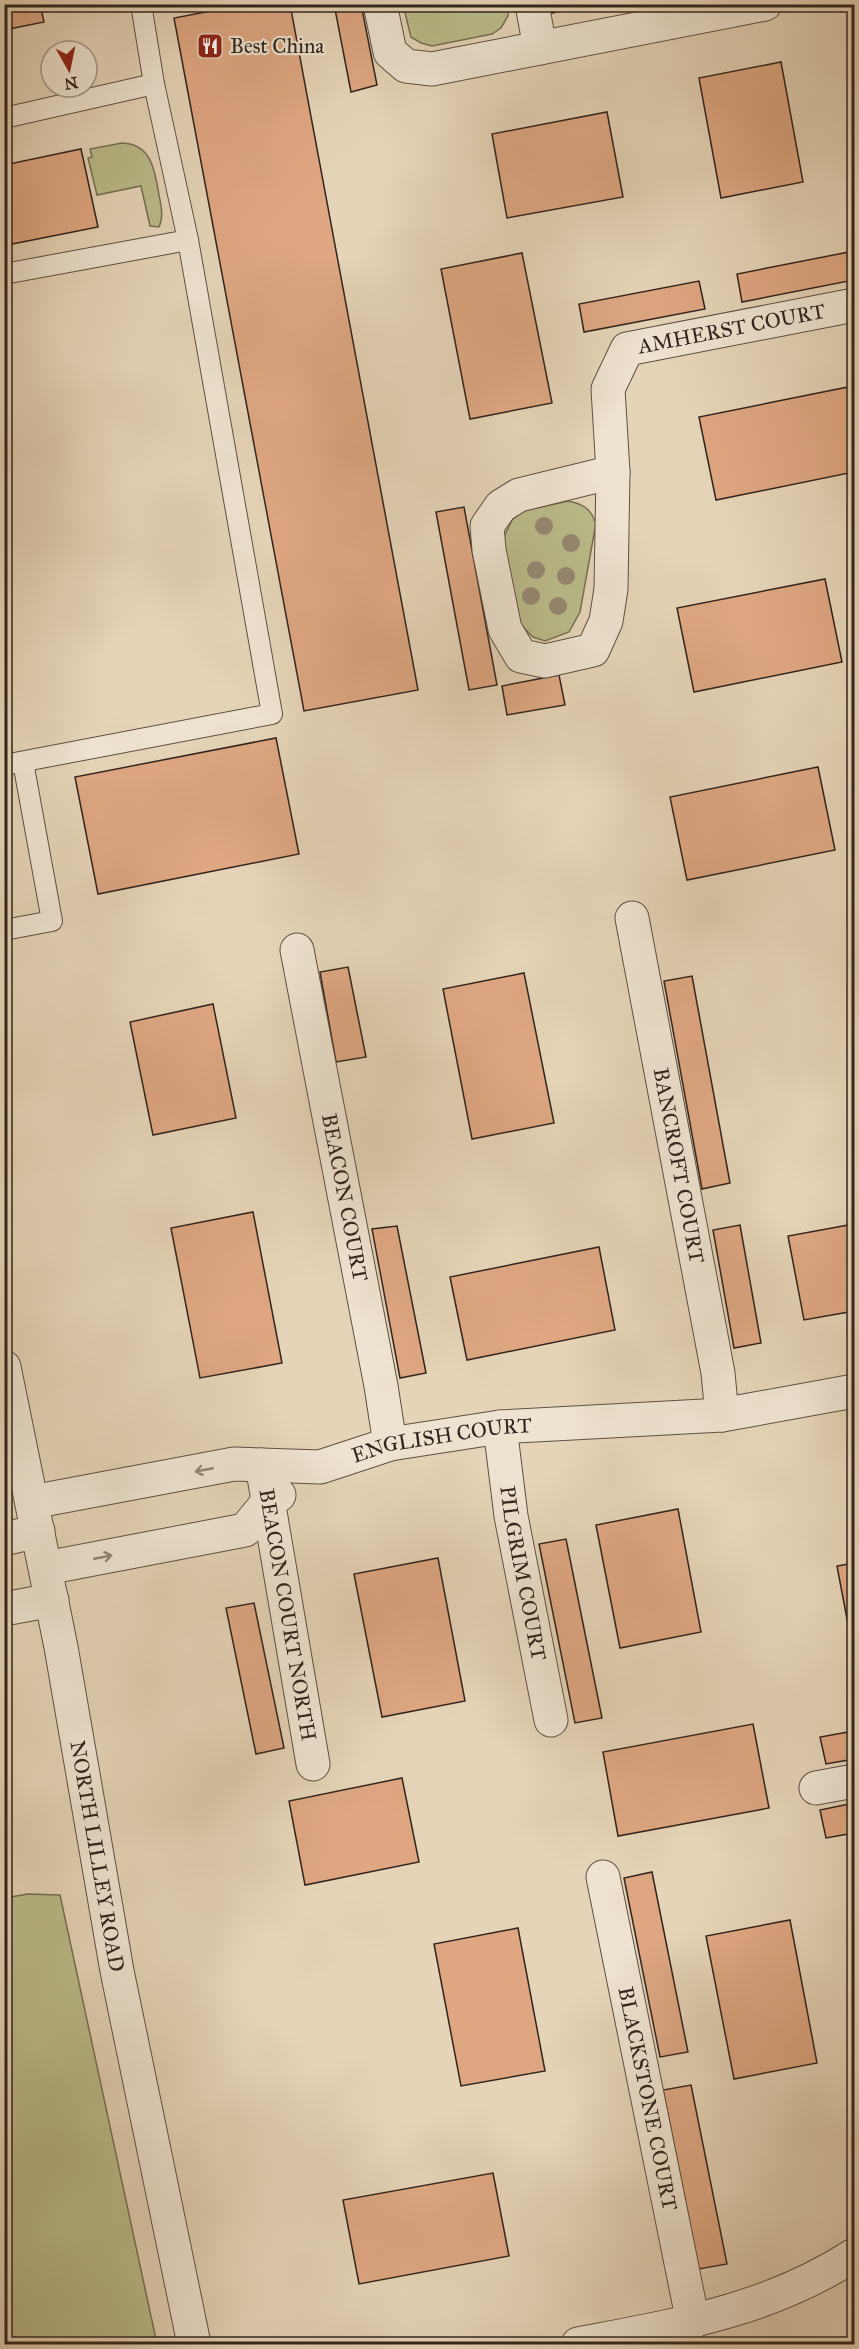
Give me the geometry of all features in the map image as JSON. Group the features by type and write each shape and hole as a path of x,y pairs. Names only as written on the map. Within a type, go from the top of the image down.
{"street":[{"path":"380,4 390,52 406,66 432,69 765,4"},
{"path":"532,4 540,48"},
{"name":"AMHERST COURT","path":"613,472 519,495 501,506 487,526 489,550 505,629 521,656 545,661 593,650 606,621 611,589 613,472 608,389 627,349 855,305"},
{"name":"BANCROFT COURT","path":"632,918 716,1364 722,1415"},
{"name":"BEACON COURT","path":"297,950 381,1386 390,1444"},
{"name":"NORTH LILLEY ROAD","path":"4,1367 49,1584 117,1971 194,2344"},
{"name":"ENGLISH COURT","path":"4,1539 35,1516 234,1464 320,1467 390,1444 500,1427 722,1415 855,1391"},
{"name":"PILGRIM COURT","path":"500,1427 511,1516 550,1720"},
{"name":"BEACON COURT NORTH","path":"262,1465 313,1764"},
{"path":"4,1609 49,1584 245,1530 267,1503 320,1467"},
{"path":"816,1788 855,1781"},
{"name":"BLACKSTONE COURT","path":"603,1876 693,2322"},
{"path":"578,2344 693,2322 742,2309 785,2292 855,2255"}],"lane":[{"path":"4,930 52,921 10,760 272,714 188,240 154,84 141,4"},
{"path":"4,118 154,84"},
{"path":"4,274 188,240"}],"green space":[{"path":"403,5 508,5 508,16 501,28 492,34 432,46 411,37"},
{"path":"122,143 140,148 150,160 156,177 161,207 159,227 150,226 141,186 97,195 88,158 92,157 90,149"},
{"path":"568,501 585,508 596,523 580,612 569,632 545,641 533,637 518,622 504,554 504,537 512,520 523,511"},
{"path":"28,1894 60,1895 157,2344 5,2344 5,1898"}],"building":[{"path":"4,4 40,4 44,22 4,30"},
{"path":"247,4 290,4 418,690 304,711 174,18"},
{"path":"334,4 361,4 377,85 351,92"},
{"path":"550,4 575,4 575,8 552,13"},
{"path":"781,62 803,182 721,198 699,78"},
{"path":"607,112 623,197 507,218 492,134"},
{"path":"81,149 98,227 12,244 4,209 4,165"},
{"path":"854,251 854,280 742,302 737,274"},
{"path":"522,253 552,403 470,419 441,269"},
{"path":"699,281 705,309 584,332 579,304"},
{"path":"848,387 854,418 854,472 716,500 699,417"},
{"path":"464,507 497,685 469,690 436,512"},
{"path":"825,579 842,662 694,692 677,608"},
{"path":"559,675 565,705 507,715 502,686"},
{"path":"276,738 299,854 98,894 75,777"},
{"path":"818,767 835,850 687,880 670,797"},
{"path":"348,967 366,1057 336,1062 320,972"},
{"path":"524,973 554,1123 472,1139 443,989"},
{"path":"692,976 730,1183 702,1189 664,981"},
{"path":"213,1004 236,1118 153,1135 130,1022"},
{"path":"253,1212 282,1363 200,1378 171,1228"},
{"path":"854,1224 854,1311 804,1320 788,1236"},
{"path":"740,1225 761,1343 734,1348 713,1230"},
{"path":"397,1226 426,1373 400,1378 372,1229"},
{"path":"599,1247 615,1330 467,1360 450,1277"},
{"path":"678,1509 701,1632 620,1648 596,1525"},
{"path":"566,1539 602,1718 575,1723 539,1544"},
{"path":"438,1558 465,1701 382,1717 354,1574"},
{"path":"854,1563 854,1656 837,1566"},
{"path":"254,1603 284,1748 256,1754 226,1608"},
{"path":"753,1724 769,1808 618,1836 603,1752"},
{"path":"854,1731 854,1759 826,1764 820,1737"},
{"path":"402,1778 419,1862 305,1885 289,1801"},
{"path":"854,1803 854,1833 826,1838 820,1810"},
{"path":"652,1872 688,2052 660,2057 624,1878"},
{"path":"790,1920 817,2063 734,2079 706,1936"},
{"path":"518,1928 545,2071 461,2086 434,1944"},
{"path":"691,2085 727,2264 699,2269 663,2090"},
{"path":"493,2173 509,2256 359,2284 343,2200"}],"place":[{"name":"Best China","path":"210,46"}]}
